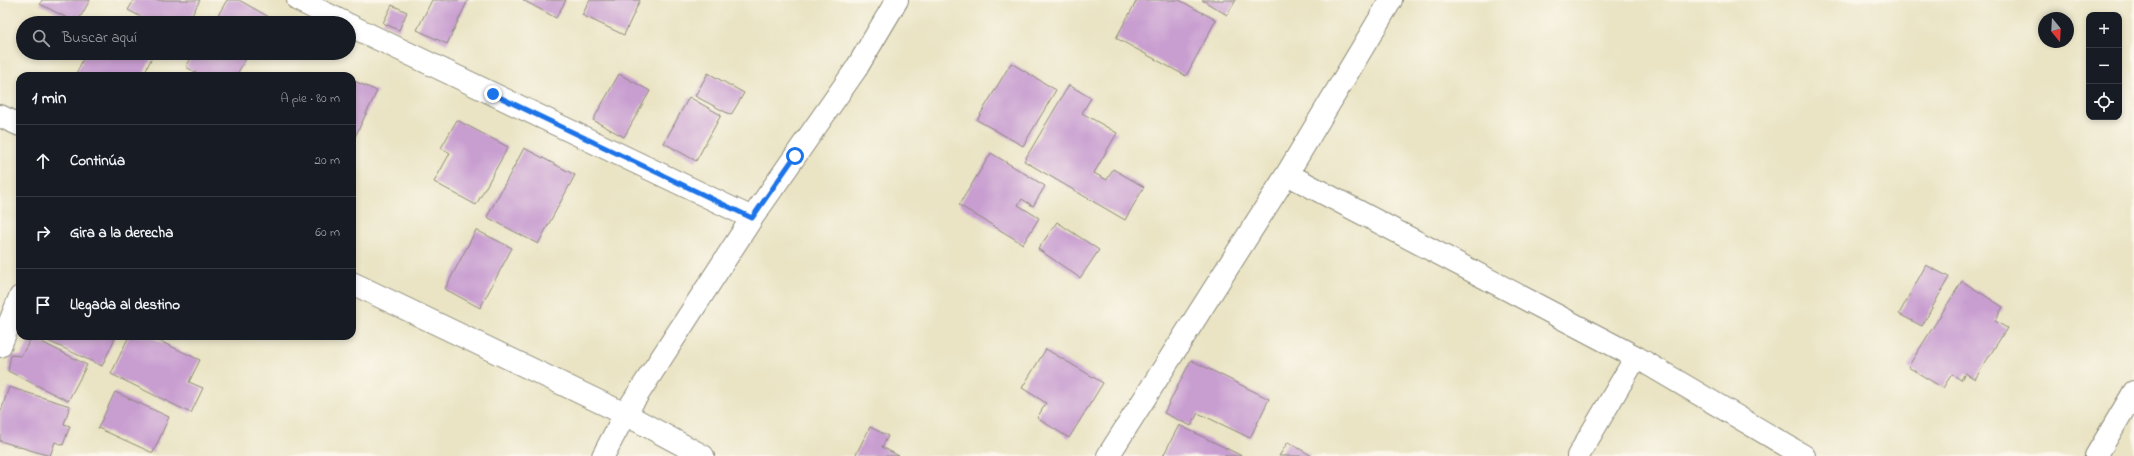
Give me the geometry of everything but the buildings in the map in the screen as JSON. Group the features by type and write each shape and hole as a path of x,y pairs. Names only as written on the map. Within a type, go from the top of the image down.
{"street":[{"path":"298,0 331,16"},
{"path":"603,456 625,414 752,218 856,69 897,0"},
{"path":"1108,456 1286,174 1391,0"},
{"path":"356,28 752,218"},
{"path":"0,116 16,123"},
{"path":"1286,174 1636,357 1804,456"},
{"path":"356,285 625,414 703,456"},
{"path":"0,346 16,307"},
{"path":"1578,456 1636,357"},
{"path":"2096,456 2134,392"}],"route":[{"path":"493,94 752,218 795,156"}]}
